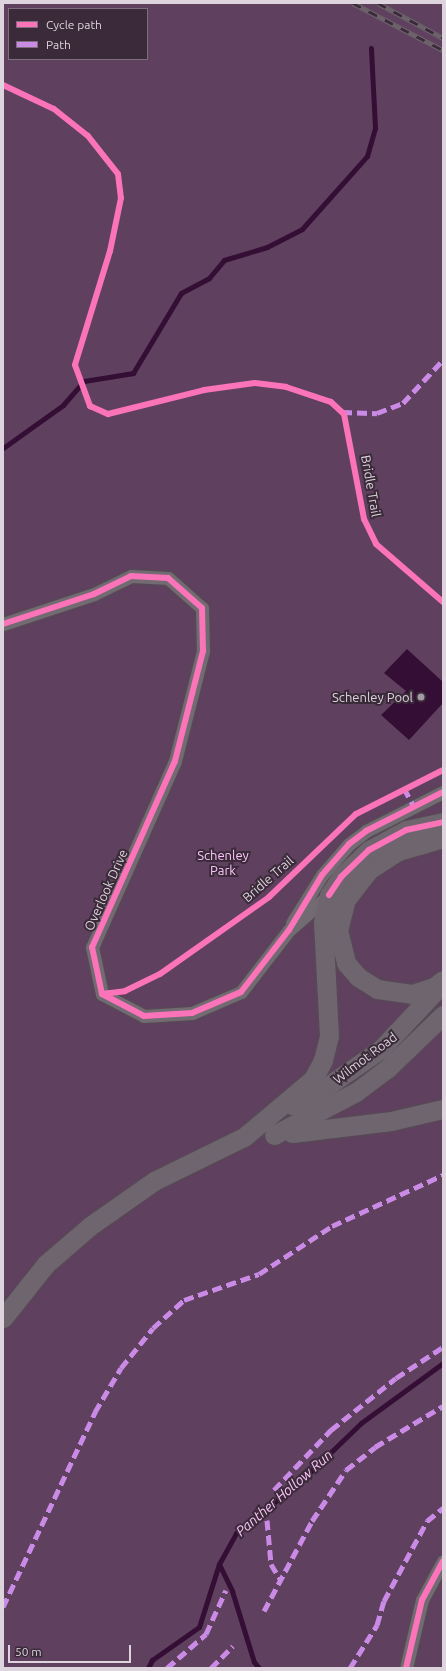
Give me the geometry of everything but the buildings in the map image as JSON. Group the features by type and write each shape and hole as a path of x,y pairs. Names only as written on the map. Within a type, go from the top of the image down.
{"main road":[{"path":"3,1318 46,1264 90,1226 154,1181 244,1137 313,1079 323,1060 330,1014 323,922 329,895 341,877 370,850 406,830 443,822"},
{"path":"443,838 398,851 369,870 346,899 338,930 346,963 358,977 377,989 412,994 434,987 443,980"},
{"name":"Wilmot Road","path":"272,1114 316,1094 381,1049 443,983"},
{"name":"Wilmot Road","path":"274,1135 356,1092 387,1069 443,1015"},
{"path":"244,1137 274,1135 391,1121 443,1109"}],"street":[{"name":"Overlook Drive","path":"3,624 94,594 131,576 168,578 202,608 203,651 175,761 92,947 102,994 144,1016 192,1013 241,992 289,930 322,875 349,844 366,831 443,792"},
{"name":"Overlook Drive","path":"289,930 329,895"},
{"path":"406,1668 422,1600 443,1561"}],"green space":[{"name":"Schenley Park","path":"3,3 443,3 443,1668 3,1668"}],"shaded area":[{"name":"Schenley Pool","path":"407,649 443,682 443,703 409,740 381,715 406,691 384,673"}],"waterway":[{"path":"3,448 63,405 84,381 133,373 181,293 209,278 224,260 267,247 302,229 367,156 375,128 371,48"},
{"name":"Panther Hollow Run","path":"148,1668 152,1660 199,1627 219,1564 236,1533 302,1480 361,1423 443,1363"},
{"path":"219,1564 232,1591 254,1662 259,1668"}],"railway":[{"path":"353,3 443,50"},
{"path":"378,3 443,38"}],"marked path":[{"path":"342,412 377,413 403,403 443,360"},
{"path":"404,788 414,807"},
{"path":"3,1607 95,1412 121,1368 153,1328 184,1300 259,1274 332,1226 443,1175"},
{"path":"274,1490 331,1430 396,1378 443,1347"},
{"path":"264,1611 312,1521 346,1470 375,1447 443,1406"},
{"path":"350,1668 377,1625 384,1601 427,1521 443,1508"},
{"path":"267,1520 271,1564 280,1579"},
{"path":"167,1668 206,1634 226,1590"},
{"path":"211,1668 233,1646"}],"cycle path":[{"name":"Bridle Trail","path":"3,85 54,109 88,136 118,174 121,198 110,251 75,365 90,406 108,414 204,390 255,383 286,387 331,402 344,414 364,519 376,544 443,602"},
{"path":"3,624 94,594 131,576 168,578 202,608 203,651 175,761 92,947 102,994 144,1016 192,1013 241,992 289,930 322,875 349,844 366,831 443,792"},
{"name":"Bridle Trail","path":"102,994 125,991 160,974 269,897 356,814 443,770"},
{"path":"329,895 341,877 369,850 406,830 443,822"},
{"path":"406,1668 422,1600 443,1561"}],"place":[{"name":"Schenley Pool","path":"421,697"}]}
